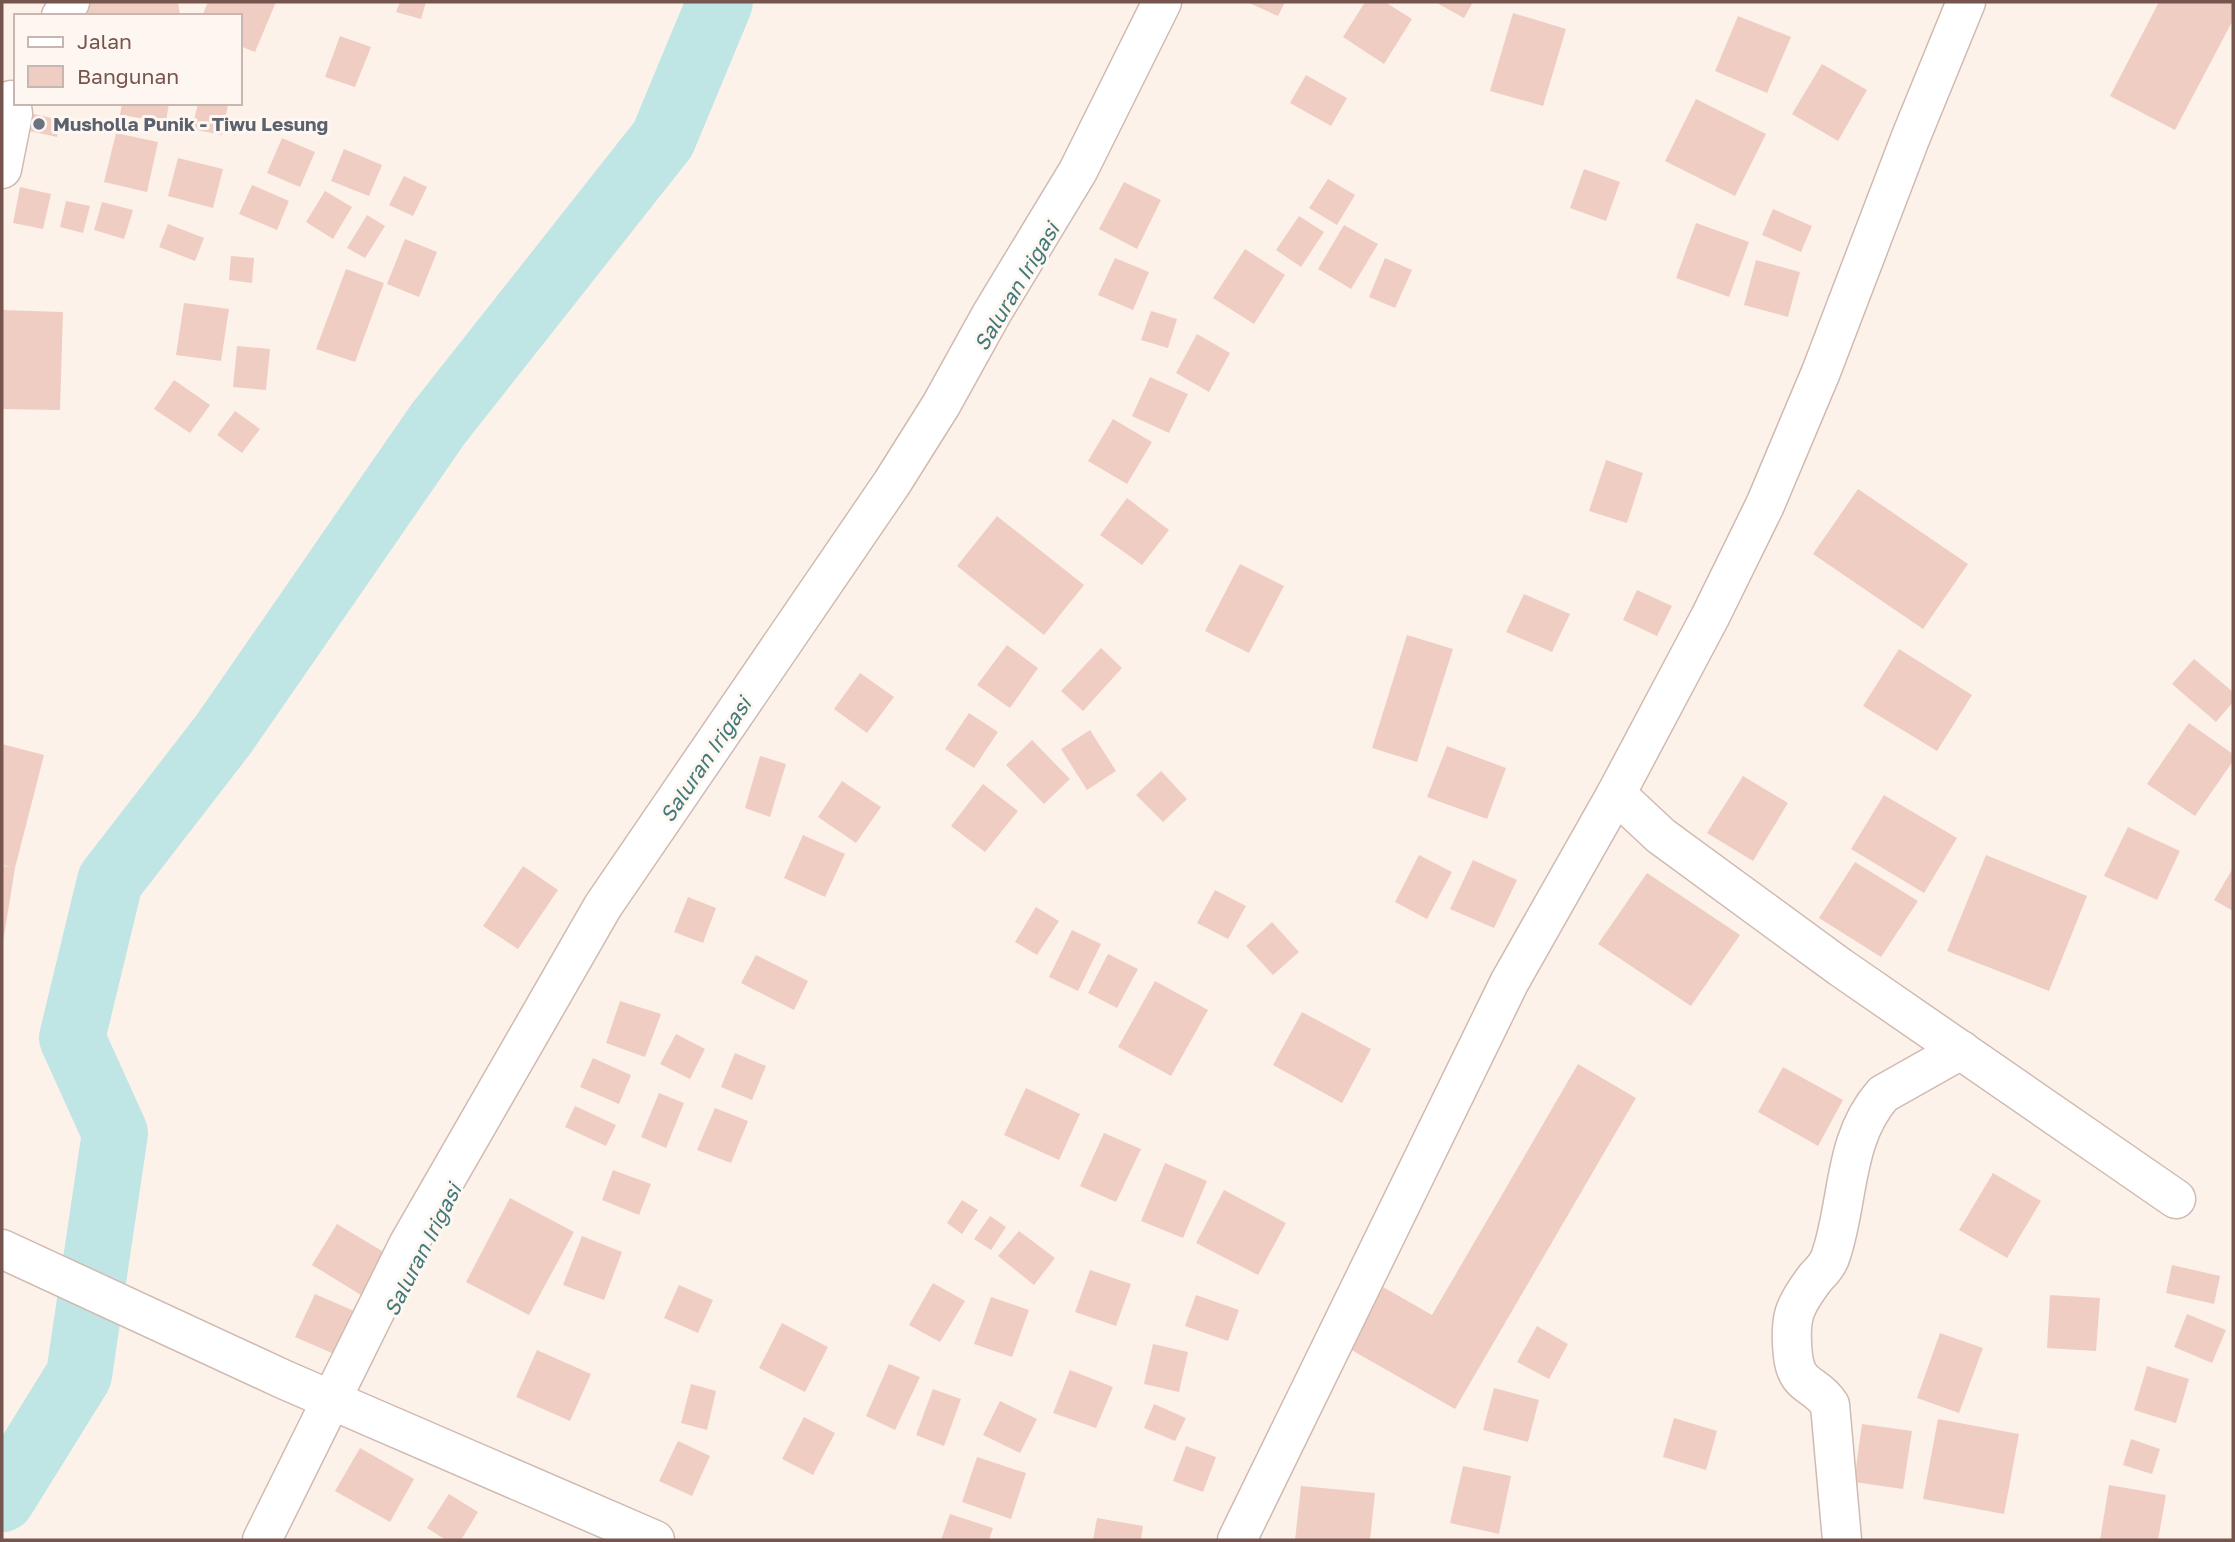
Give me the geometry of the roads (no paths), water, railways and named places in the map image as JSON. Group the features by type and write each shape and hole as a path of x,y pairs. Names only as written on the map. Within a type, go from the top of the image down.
{"street":[{"path":"262,1540 334,1402 408,1245 603,906 892,483 941,405 992,313 1078,171 1162,2"},
{"path":"1237,1540 1509,983 1616,794 1710,617 1765,505 1821,372 1910,139 1966,2"},
{"path":"2,169 13,114 10,98"},
{"path":"1616,794 1661,836 1840,967 2176,1199"},
{"path":"1842,1540 1830,1405 1798,1377 1793,1356 1794,1310 1831,1258 1855,1144 1874,1104 1883,1094 1961,1050"},
{"path":"14,1254 334,1402 655,1540"}],"waterway":[{"path":"2,1499 79,1375 115,1133 72,1038 110,881 223,735 438,424 663,139 720,2"}],"place":[{"name":"Musholla Punik - Tiwu Lesung","path":"39,124"}],"water label":[{"name":"Saluran Irigasi","path":"1017,287"},
{"name":"Saluran Irigasi","path":"706,760"},
{"name":"Saluran Irigasi","path":"423,1250"}]}
